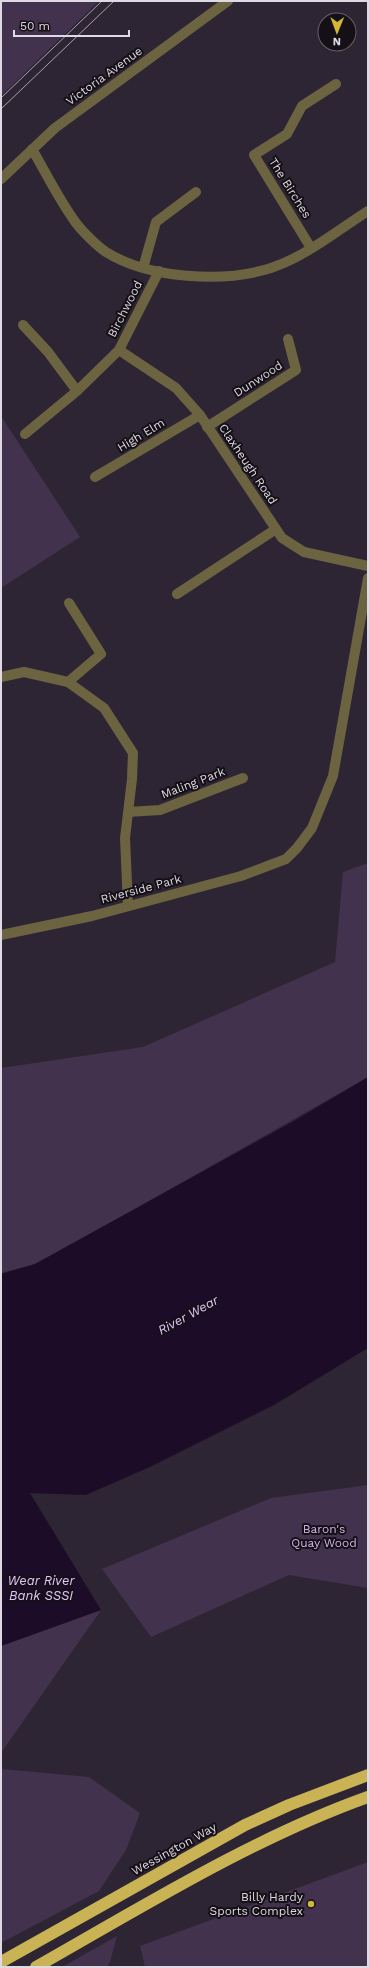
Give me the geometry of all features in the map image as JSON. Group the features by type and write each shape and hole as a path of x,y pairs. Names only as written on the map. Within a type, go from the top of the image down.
{"highway":[{"name":"Wessington Way","path":"1,1962 245,1825 288,1805 368,1775"},
{"path":"36,1967 170,1892 286,1830 326,1812 368,1797"}],"street":[{"name":"Victoria Avenue","path":"1,178 55,128 228,1"},
{"name":"The Birches","path":"311,248 254,155 287,134 302,106 336,84"},
{"path":"32,149 76,223 106,252 143,268 159,271 195,277 240,276 272,267 311,248 368,211"},
{"path":"143,268 156,222 196,192"},
{"name":"Birchwood","path":"25,434 77,390 119,350 159,271"},
{"path":"23,325 48,352 77,390"},
{"name":"Dunwood","path":"207,427 296,370 288,339"},
{"name":"Claxheugh Road","path":"119,350 176,388 200,415 282,538 304,552 368,566"},
{"name":"High Elm","path":"95,477 200,415"},
{"path":"177,594 276,529"},
{"name":"Riverside Park","path":"1,935 92,916 241,876 286,859 297,848 312,828 333,776 368,578"},
{"path":"68,682 101,654 69,603"},
{"path":"1,677 24,672 68,682 104,708 133,752 132,779 125,838 128,906"},
{"name":"Maling Park","path":"128,812 160,810 243,778"}],"green space":[{"path":"1,1 99,1 1,96"},
{"path":"1,416 80,537 1,588"},
{"path":"368,863 368,1077 35,1264 1,1273 1,1068 143,1047 335,962 343,872"},
{"name":"Baron's Quay Wood","path":"368,1485 368,1588 289,1575 151,1637 102,1569 271,1498"},
{"path":"101,1610 1,1753 1,1646"},
{"path":"1,1769 89,1777 140,1813 126,1850 99,1891 1,1943"},
{"name":"Billy Hardy Sports Complex","path":"368,1862 368,1967 145,1967 140,1946"},
{"path":"117,1936 110,1962 107,1967 62,1967"}],"water":[{"path":"368,1077 368,1348 274,1405 152,1466 86,1495 30,1493 101,1610 1,1646 1,1274 35,1264 294,1121"}],"tram line":[{"path":"1,98 102,1"},
{"path":"1,109 114,1"}],"place":[{"name":"Billy Hardy Sports Complex","path":"311,1904"}],"water label":[{"name":"River Wear","path":"188,1315"},
{"name":"Wear River Bank SSSI","path":"41,1588"}]}
